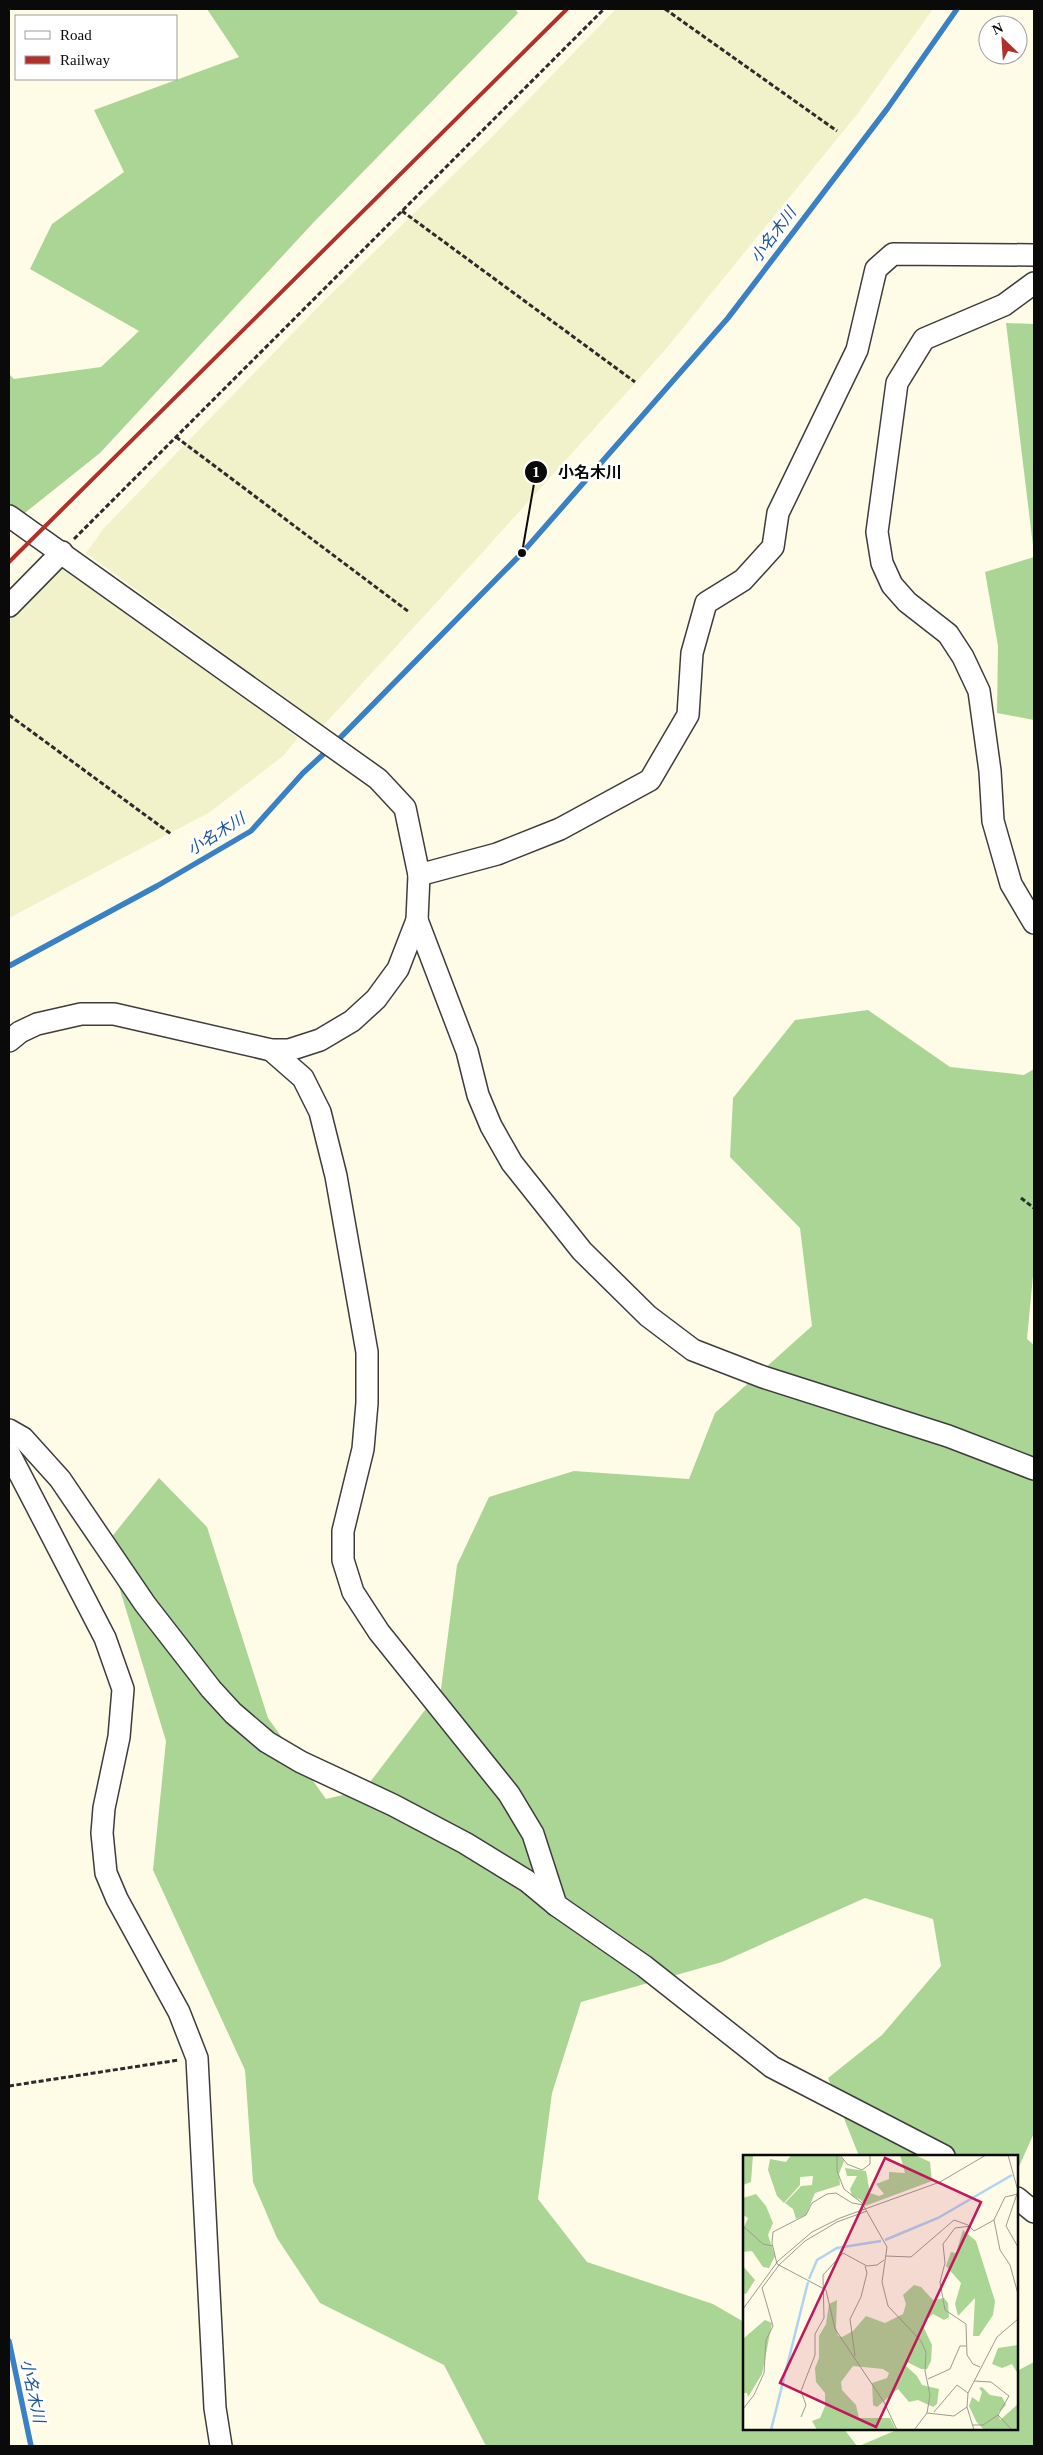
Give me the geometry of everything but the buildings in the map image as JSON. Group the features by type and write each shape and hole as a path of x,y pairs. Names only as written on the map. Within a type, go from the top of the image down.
{"street":[{"path":"419,875 497,854 560,829 650,780 688,715 692,653 706,603 743,580 773,547 778,513 857,350 876,269 893,254 1034,255"},
{"path":"1034,283 1004,305 924,339 897,383 877,532 882,564 892,585 907,602 948,634 963,657 979,691 990,771 993,821 1011,884 1034,923"},
{"path":"9,516 378,779 405,808 419,875 417,920 398,969 376,998 352,1021 320,1040 289,1050 271,1050 114,1014 81,1014 37,1024 20,1032 9,1041"},
{"path":"9,606 62,552"},
{"path":"417,920 467,1051 478,1095 491,1126 512,1164 582,1250 648,1316 693,1350 763,1377 948,1436 1034,1469"},
{"path":"271,1050 303,1078 320,1112 336,1176 367,1352 367,1403 363,1449 343,1531 344,1560 353,1592 380,1632 509,1794 533,1834 556,1905"},
{"path":"9,1430 23,1438 60,1479 145,1604 211,1689 233,1713 267,1742 301,1762 393,1805 465,1843 527,1881 556,1905 644,1966 772,2067 942,2155"},
{"path":"9,1453 105,1638 123,1689 119,1737 104,1808 102,1833 106,1873 117,1899 179,2012 197,2058 215,2408 221,2446"},
{"path":"1018,2199 1034,2212"}],"path":[{"path":"62,552 604,9"},
{"path":"665,9 837,131"},
{"path":"402,211 635,382"},
{"path":"176,438 409,612"},
{"path":"9,715 171,834"},
{"path":"1021,1198 1034,1208"},
{"path":"9,2086 197,2058"}],"green space":[{"path":"207,9 515,9 518,13 313,223 100,453 21,516 9,508 9,374 14,379 101,367 139,331 30,269 52,224 124,172 94,110 239,57"},
{"path":"616,9 933,9 859,112 665,350 323,726 86,553 104,528 322,303 489,140"},
{"path":"1006,323 1034,324 1034,554"},
{"path":"1034,557 1034,720 997,713 998,646 985,572"},
{"path":"55,567 73,567 298,738 283,756 210,812 9,918 9,615"},
{"path":"868,1010 950,1067 1024,1075 1034,1069 1034,1265 1027,1339 1034,1345 1034,2133 1018,2169 1018,2155 859,2155 828,2078 882,2035 941,1966 933,1919 865,1898 722,1962 581,2002 552,2093 538,2199 587,2262 713,2304 743,2321 743,2430 845,2430 857,2446 486,2446 444,2365 320,2303 277,2238 253,2182 245,2070 153,1870 166,1741 106,1544 159,1478 207,1527 268,1718 326,1799 364,1790 441,1689 457,1565 489,1497 574,1471 689,1479 715,1413 812,1326 800,1228 730,1157 733,1098 795,1020"},
{"path":"1034,2362 1034,2446 859,2446 897,2430 1018,2430 1018,2370"}],"waterway":[{"name":"小名木川","path":"335,743 522,553 728,318 887,109 957,9"},
{"name":"小名木川","path":"9,966 157,886 251,831 303,773 329,749"},
{"name":"小名木川","path":"9,2341 31,2446"}],"railway":[{"path":"9,562 567,9"}],"place":[{"name":"小名木川","path":"522,553"}]}
